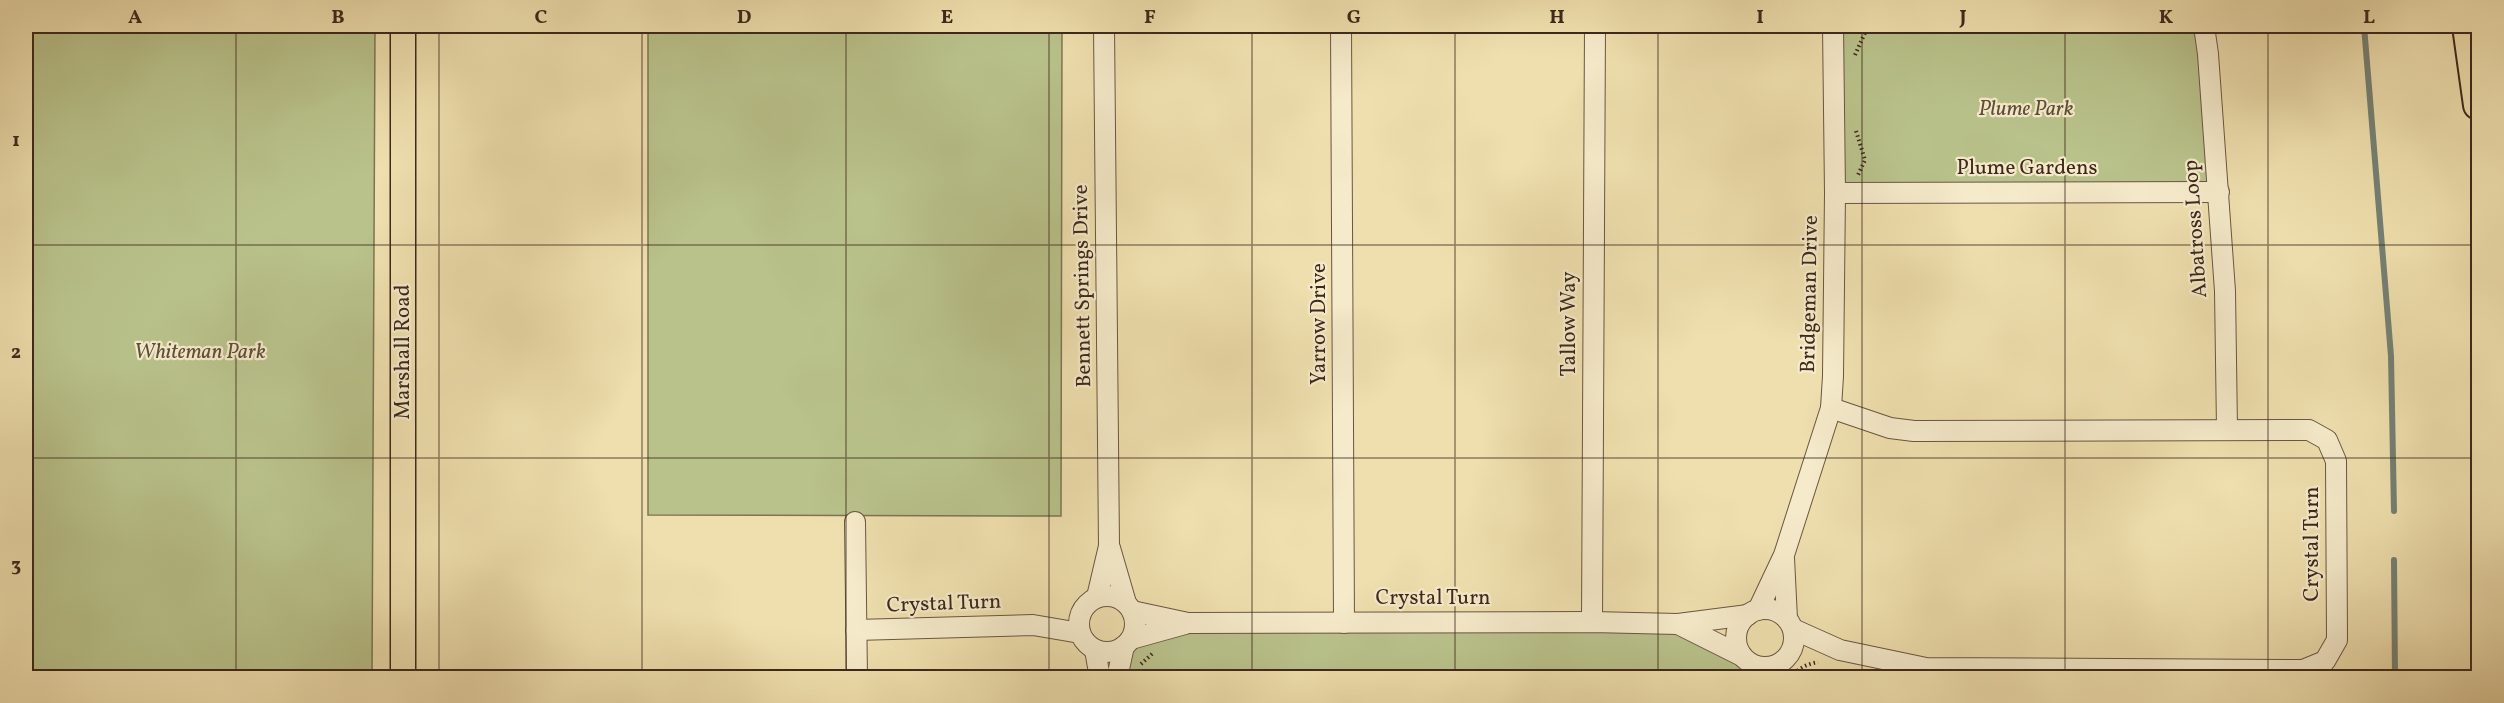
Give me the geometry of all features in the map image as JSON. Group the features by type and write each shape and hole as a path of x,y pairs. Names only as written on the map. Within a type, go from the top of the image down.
{"highway":[{"path":"2467,26 2478,105"}],"main road":[{"name":"Marshall Road","path":"403,678 404,26"}],"street":[{"name":"Bennett Springs Drive","path":"1097,597 1110,546 1104,26"},
{"name":"Yarrow Drive","path":"1341,26 1344,623"},
{"name":"Tallow Way","path":"1592,622 1595,26"},
{"name":"Bridgeman Drive","path":"1784,555 1831,408 1835,193 1833,26"},
{"name":"Albatross Loop","path":"2204,26 2225,291 2227,429"},
{"name":"Plume Gardens","path":"1835,193 2218,192"},
{"name":"Crystal Turn","path":"1831,408 1890,428 1914,431 2309,430 2327,440 2336,461 2337,640 2325,661 2303,670 2235,674 1997,673 1926,668 1840,650"},
{"path":"855,522 857,678"},
{"name":"Bennett Springs Drive","path":"1110,546 1129,607"},
{"path":"1748,665 1736,638 1738,629 1753,612 1784,555"},
{"path":"1678,624 1748,665 1768,667 1775,671 1791,650 1794,636 1790,624 1784,555"},
{"path":"1117,678 1128,643 1135,620 1129,607 1108,596 1097,597 1088,603 1079,622 1080,633 1086,643 1095,650 1106,652 1128,643"},
{"name":"Crystal Turn","path":"1129,607 1188,623 1592,622 1678,624 1753,612"},
{"path":"1753,612 1774,610 1790,624 1840,650"},
{"name":"Crystal Turn","path":"1033,625 1082,612"},
{"name":"Crystal Turn","path":"1128,643 1188,623"},
{"name":"Crystal Turn","path":"856,630 1033,625 1080,633"},
{"path":"1095,650 1100,678"},
{"path":"1791,650 1840,650"}],"path":[{"path":"1855,63 1855,51 1868,26"},
{"path":"1856,122 1856,134 1865,160 1858,173"},
{"path":"1138,668 1161,649"},
{"path":"1722,666 1729,678"}],"green space":[{"name":"Whiteman Park","path":"26,26 375,26 372,677 26,677"},
{"path":"648,26 1062,26 1061,516 648,515"},
{"name":"Plume Park","path":"1833,26 2204,26 2219,192 1835,193"},
{"path":"1188,623 1678,624 1750,663 1751,677 1117,678 1124,646"}],"waterway":[{"path":"2364,26 2391,356 2394,511"},
{"path":"2394,560 2395,678"}]}
